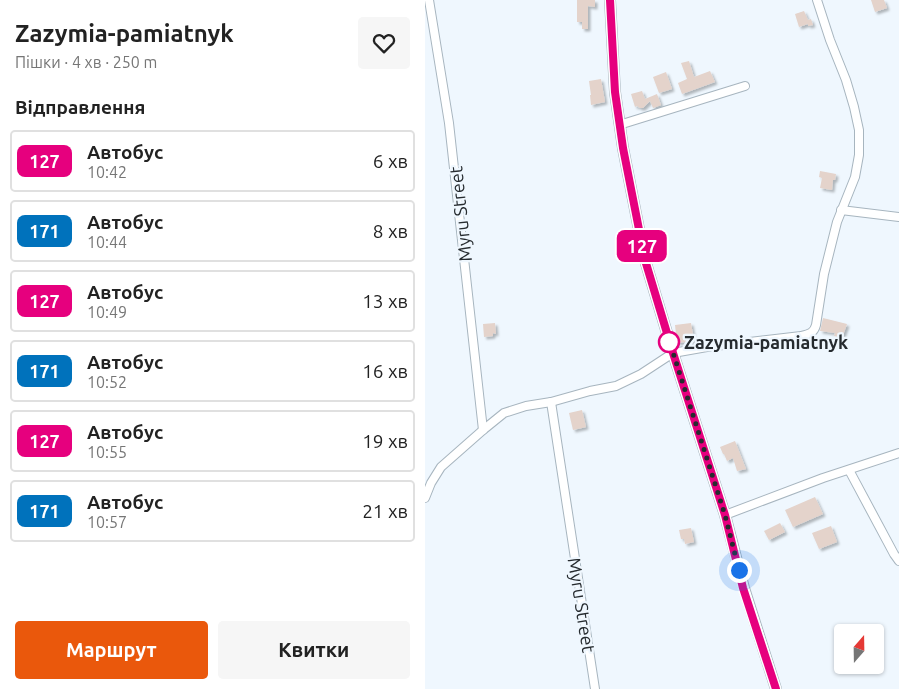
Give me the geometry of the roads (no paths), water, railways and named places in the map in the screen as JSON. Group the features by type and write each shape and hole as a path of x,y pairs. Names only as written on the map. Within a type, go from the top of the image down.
{"street":[{"name":"Myru Street","path":"429,0 449,123 483,430"},
{"path":"610,0 615,92 619,125 645,260 725,515 743,588 776,689 771,689"},
{"path":"425,498 431,483 441,467 504,414 526,406 551,402 616,386 641,374 673,353 801,336 813,332 816,325 824,274 841,210 855,177 859,155 859,130 854,107 846,80 829,40 817,0"},
{"path":"619,125 745,86"},
{"path":"841,210 899,217"},
{"name":"Myru Street","path":"551,402 595,689"},
{"path":"725,515 823,478 899,453"},
{"path":"849,470 899,561"}],"place":[{"name":"Zazymia-pamiatnyk","path":"669,342"}]}
